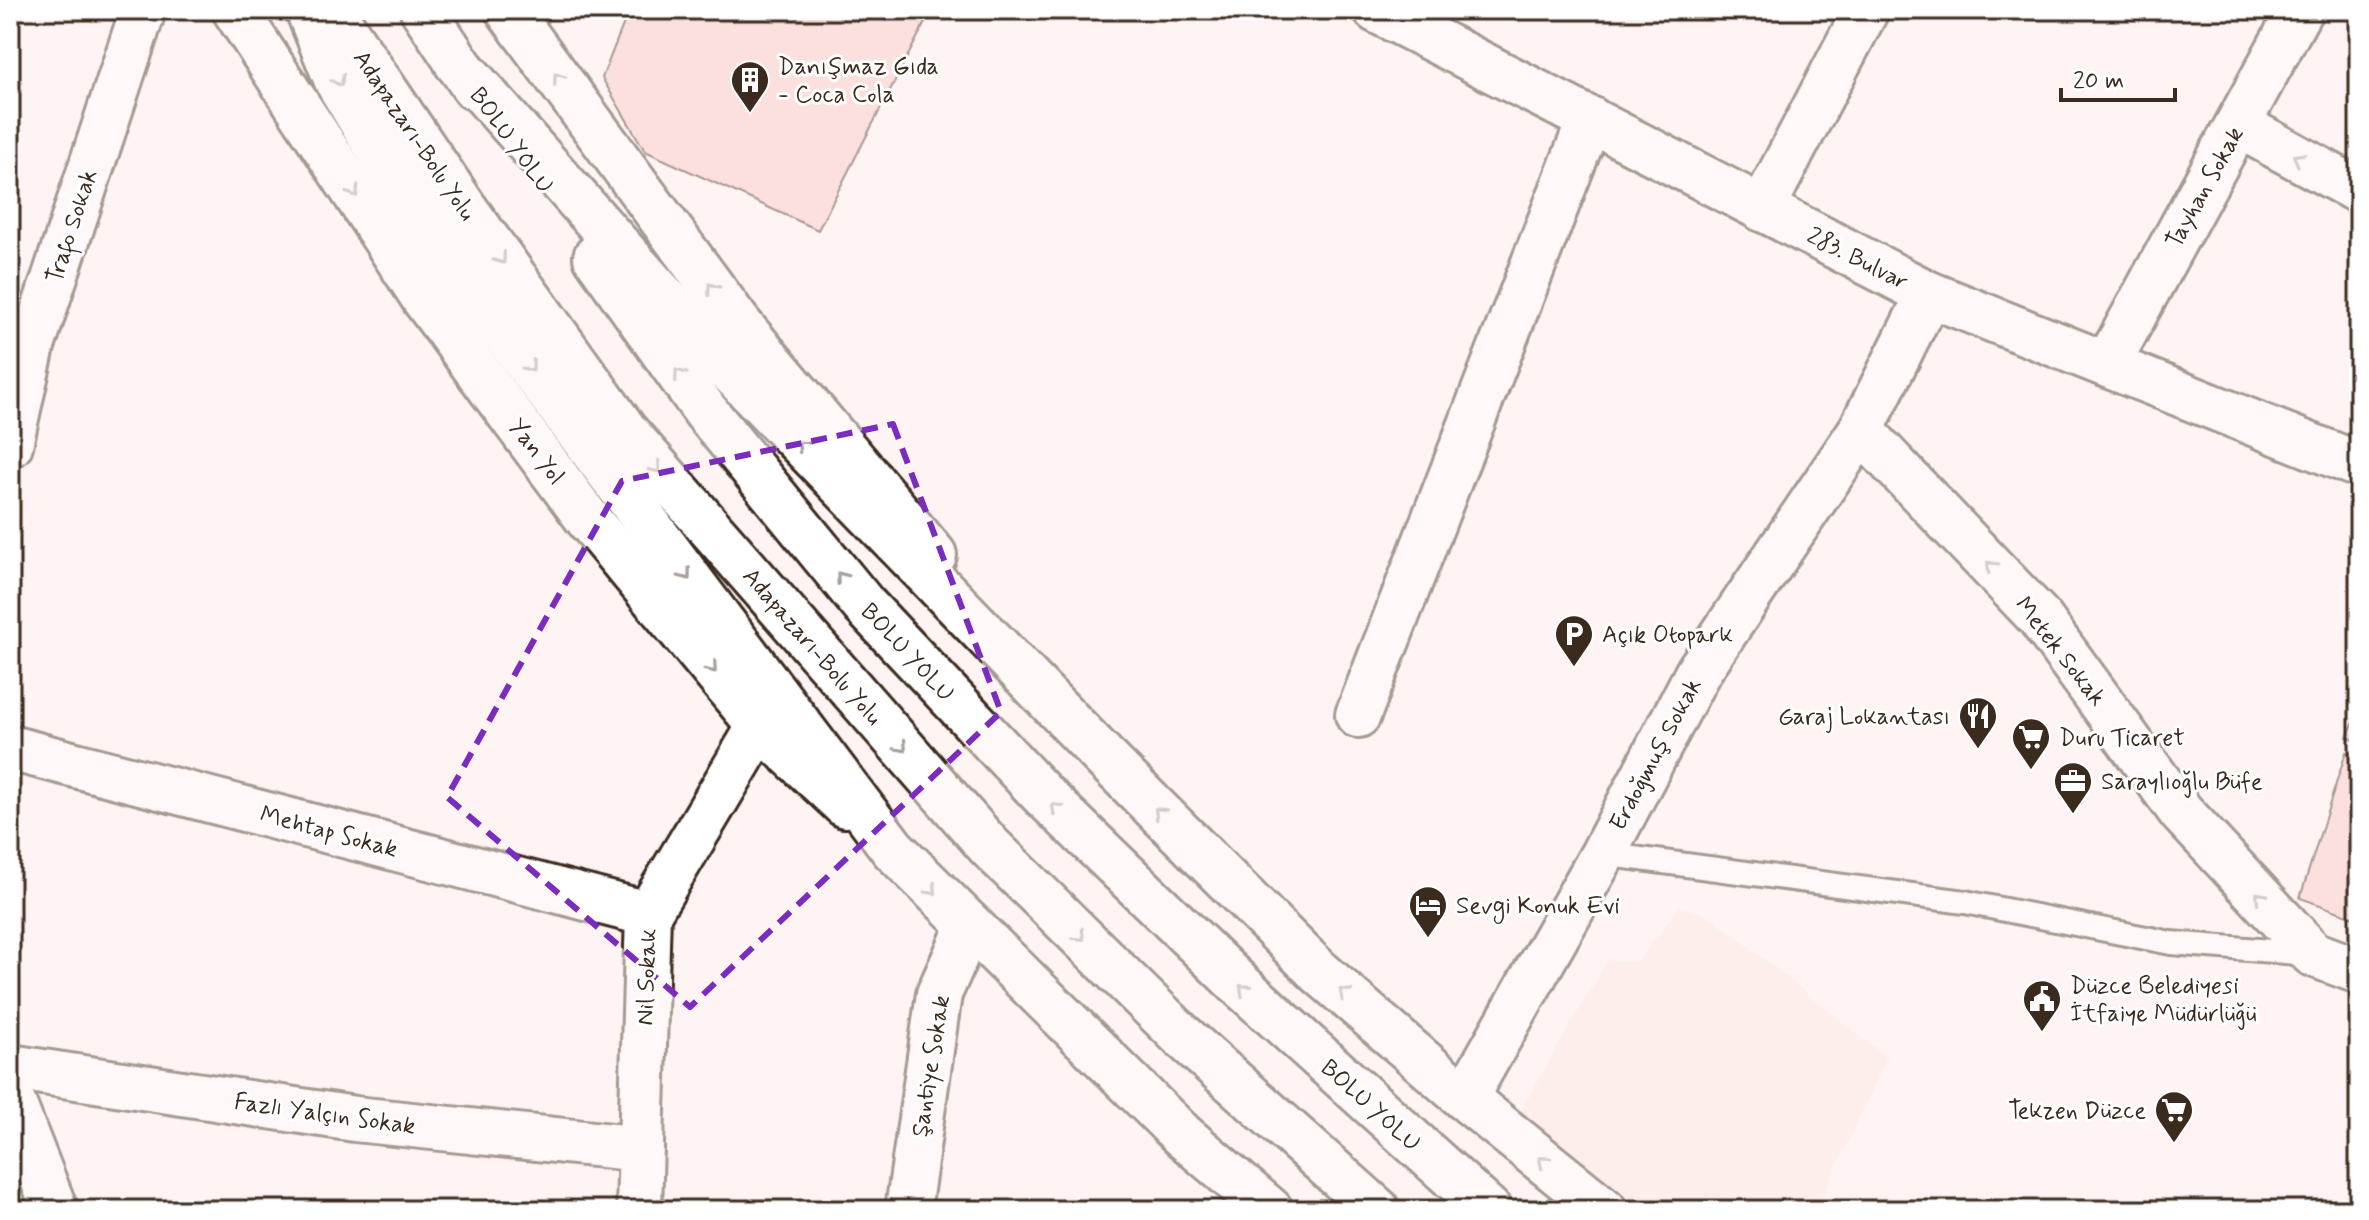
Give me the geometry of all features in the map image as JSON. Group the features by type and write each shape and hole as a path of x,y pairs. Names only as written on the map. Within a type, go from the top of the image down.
{"main road":[{"name":"Trafo Sokak","path":"10,445 21,345 143,10"},
{"name":"Yan Yol","path":"235,10 425,300 587,518 760,726 893,849"},
{"path":"308,10 337,81 430,235 893,849 968,928 1182,1135 1270,1210"},
{"name":"Adapazarı-Bolu Yolu","path":"331,10 463,206 645,454 989,846 1180,1034 1377,1210"},
{"name":"BOLU YOLU","path":"423,10 457,63 706,412 864,605 1053,806 1238,983 1489,1210"},
{"path":"508,10 739,324 1103,756"},
{"name":"283. Bulvar","path":"1376,10 1444,24 1590,119 1929,294 2359,465"},
{"path":"1762,209 1866,10"},
{"name":"Tayhan Sokak","path":"2108,363 2300,10"},
{"path":"457,63 717,357 1103,756 1317,970 1465,1098 1604,1210"},
{"path":"1358,715 1590,119"},
{"path":"2238,125 2359,191"},
{"name":"Erdoğmuş Sokak","path":"1465,1098 1603,854 1698,672 1861,430 1929,294"},
{"name":"Metek Sokak","path":"1861,430 2039,617 2181,812 2313,954"},
{"name":"Nil Sokak","path":"639,1210 648,914 760,726"},
{"name":"Mehtap Sokak","path":"10,748 648,914"},
{"name":"Şantiye Sokak","path":"908,1210 939,994 968,928"},
{"path":"2313,954 2359,971"},
{"name":"Fazlı Yalçın Sokak","path":"10,1067 355,1119 641,1149"},
{"path":"10,1095 55,1210"}],"lane":[{"path":"1603,854 1965,902 2171,943 2313,954"}],"highlighted area":[{"path":"893,424 1001,712 690,1007 447,797 622,481"}],"shaded area":[{"path":"1679,907 1712,917 1887,1058 1816,1210 1646,1210 1520,1112 1608,960 1638,962"}],"building":[{"name":"Danışmaz Gıda - Coca Cola","path":"629,10 924,10 930,13 818,230 645,151 602,78"},
{"path":"2359,710 2359,742 2347,737"},
{"path":"2346,752 2359,757 2359,919 2300,898"}],"place":[{"name":"Danışmaz Gıda - Coca Cola","path":"750,114"},
{"name":"Açık Otopark","path":"1574,668"},
{"name":"Garaj Lokantası","path":"1978,750"},
{"name":"Duru Ticaret","path":"2031,771"},
{"name":"Saraylıoğlu Büfe","path":"2073,815"},
{"name":"Sevgi Konuk Evi","path":"1428,939"},
{"name":"Düzce Belediyesi İtfaiye Müdürlüğü","path":"2042,1033"},
{"name":"Tekzen Düzce","path":"2174,1144"}]}
